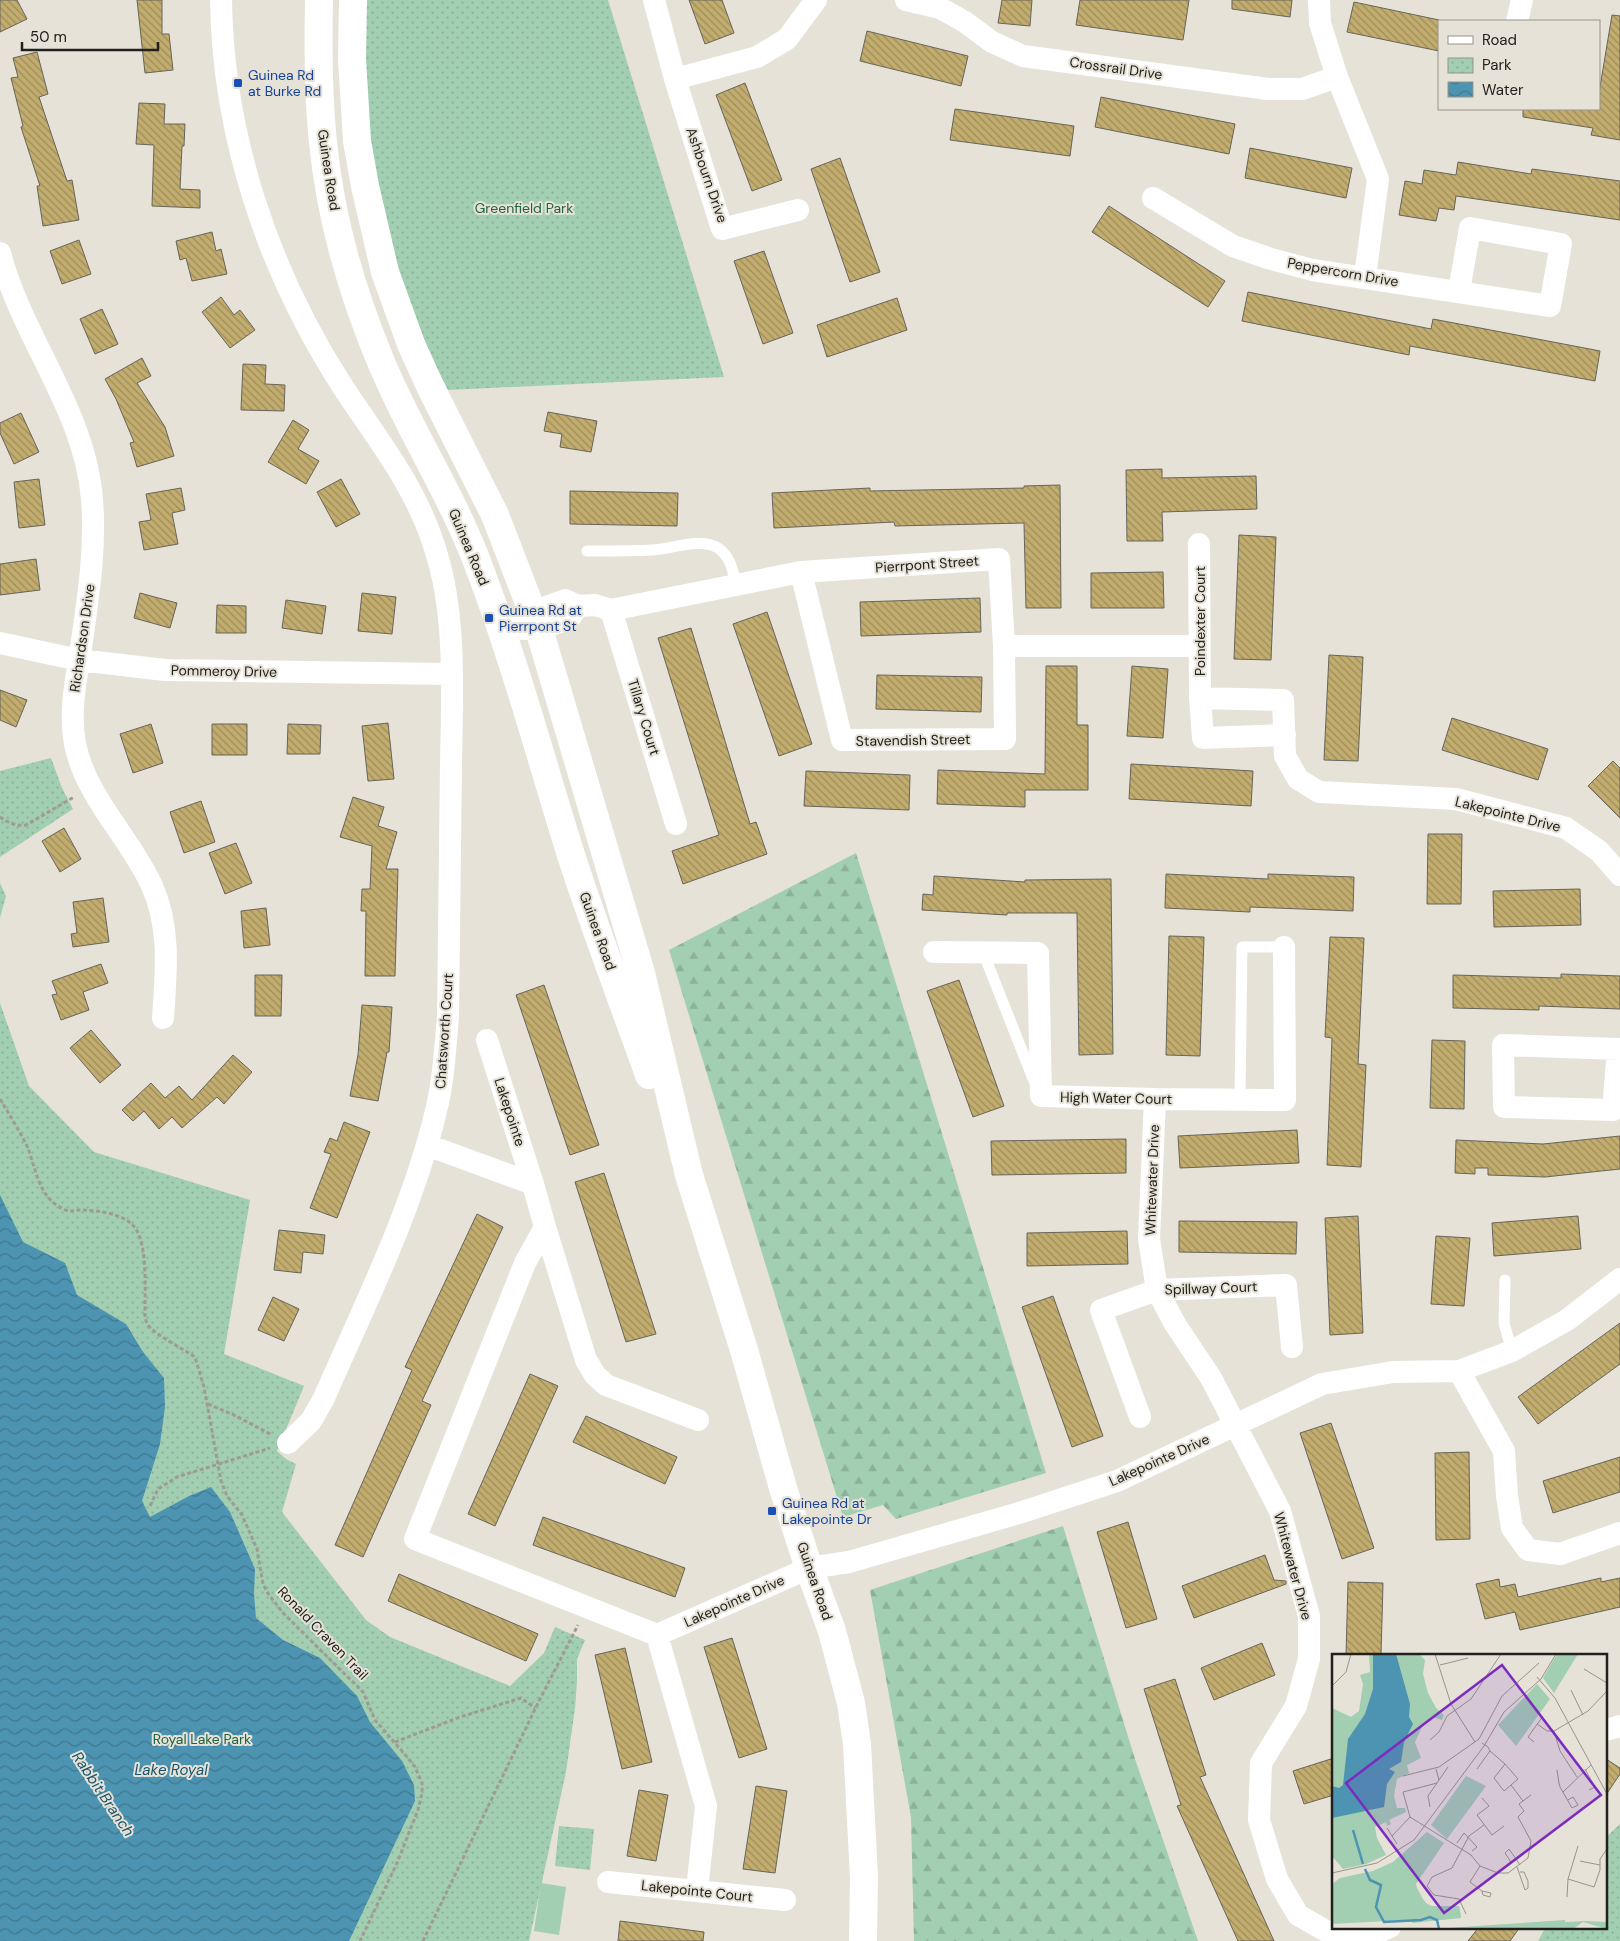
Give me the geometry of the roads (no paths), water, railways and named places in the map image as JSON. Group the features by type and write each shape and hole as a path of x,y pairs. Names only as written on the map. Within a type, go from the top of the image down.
{"main road":[{"name":"Guinea Road","path":"318,0 318,60 323,146 331,192 352,282 379,358 463,529 502,629 572,858 662,1112 689,1175"},
{"name":"Guinea Road","path":"353,0 352,59 357,141 365,186 385,272 411,344 495,515 536,620 641,973 689,1175 809,1568 832,1631 851,1702 862,1827 864,1877 863,1941"}],"street":[{"path":"221,0 222,40 227,84 236,132 259,215 282,274 310,331 341,384 397,466 426,521 439,561 446,591 450,628 451,674"},
{"name":"Ashbourn Drive","path":"654,0 675,79 722,228 798,210"},
{"path":"675,79 757,57 787,39 816,0"},
{"name":"Crossrail Drive","path":"906,0 940,8 965,22 992,42 1023,56 1268,89 1302,89 1337,77"},
{"path":"1319,0 1320,23 1337,77 1378,179 1365,277"},
{"path":"1518,20 1522,0"},
{"name":"Peppercorn Drive","path":"1153,198 1233,246 1312,270 1550,306 1561,244 1470,228 1459,291"},
{"name":"Richardson Drive","path":"0,253 27,327 70,416 85,458 92,497 94,539 91,574 74,690 73,723 75,744 91,786 145,872 159,904 164,929 166,964 163,1018"},
{"name":"Poindexter Court","path":"1199,544 1200,698 1203,738 1285,735"},
{"name":"Pierrpont Street","path":"502,629 536,620 569,619 578,606 595,605 611,610 801,572 999,559 1004,646"},
{"name":"Stavendish Street","path":"801,572 842,740 1005,739 1004,646"},
{"name":"Tillary Court","path":"611,610 676,824"},
{"name":"Pommeroy Drive","path":"0,643 79,660 164,670 451,674"},
{"path":"1004,646 1199,646"},
{"name":"Chatsworth Court","path":"288,1443 311,1421 324,1398 408,1204 437,1109 448,1017 451,674"},
{"path":"1200,698 1283,700 1285,735"},
{"name":"Lakepointe Drive","path":"1285,735 1285,756 1298,779 1319,792 1456,799 1566,828 1599,851 1620,875"},
{"name":"High Water Court","path":"934,952 1038,953 1041,1096 1155,1100 1285,1100 1284,947"},
{"name":"Lakepointe","path":"487,1040 533,1184"},
{"path":"1503,1045 1619,1049 1613,1110 1504,1107 1503,1045"},
{"name":"Whitewater Drive","path":"1155,1100 1148,1238 1157,1290 1175,1324 1211,1378 1280,1511 1309,1616 1310,1659 1296,1706 1261,1763 1259,1820 1277,1879 1298,1916 1328,1932 1372,1935 1388,1928"},
{"path":"427,1145 533,1184 578,1340 586,1360 595,1375 606,1384 698,1420"},
{"path":"545,1227 524,1263 415,1539 657,1635 706,1806 697,1890"},
{"name":"Lakepointe Drive","path":"657,1635 809,1568 848,1562 1019,1513 1117,1481 1322,1384 1393,1372 1458,1371 1512,1350 1567,1320 1620,1279"},
{"name":"Spillway Court","path":"1140,1417 1101,1310 1157,1290 1286,1285 1292,1347"},
{"path":"1458,1371 1504,1451 1507,1496 1512,1528 1528,1550 1560,1554 1620,1533"},
{"name":"Lakepointe Court","path":"608,1882 785,1900"}],"lane":[{"path":"587,551 655,550 685,544 703,544 717,547 732,566 736,585"},
{"path":"1240,1099 1242,947 1284,947"},
{"path":"983,952 1041,1096"},
{"path":"1505,1280 1504,1323 1512,1350"}],"water":[{"name":"Lake Royal","path":"0,1195 23,1242 65,1263 77,1295 126,1324 143,1352 164,1378 165,1407 160,1444 142,1501 150,1517 189,1496 211,1487 230,1512 255,1569 254,1594 256,1618 283,1640 320,1658 357,1696 370,1722 402,1761 414,1785 415,1801 349,1941 0,1941"}],"place":[{"name":"Guinea Rd at Burke Rd","path":"238,83"},
{"name":"Guinea Rd at Pierrpont St","path":"489,618"},
{"name":"Guinea Rd at Lakepointe Dr","path":"772,1511"}],"park label":[{"name":"Greenfield Park","path":"524,208"},
{"name":"Royal Lake Park","path":"202,1739"}],"water label":[{"name":"Rabbit Branch","path":"103,1794"}]}
